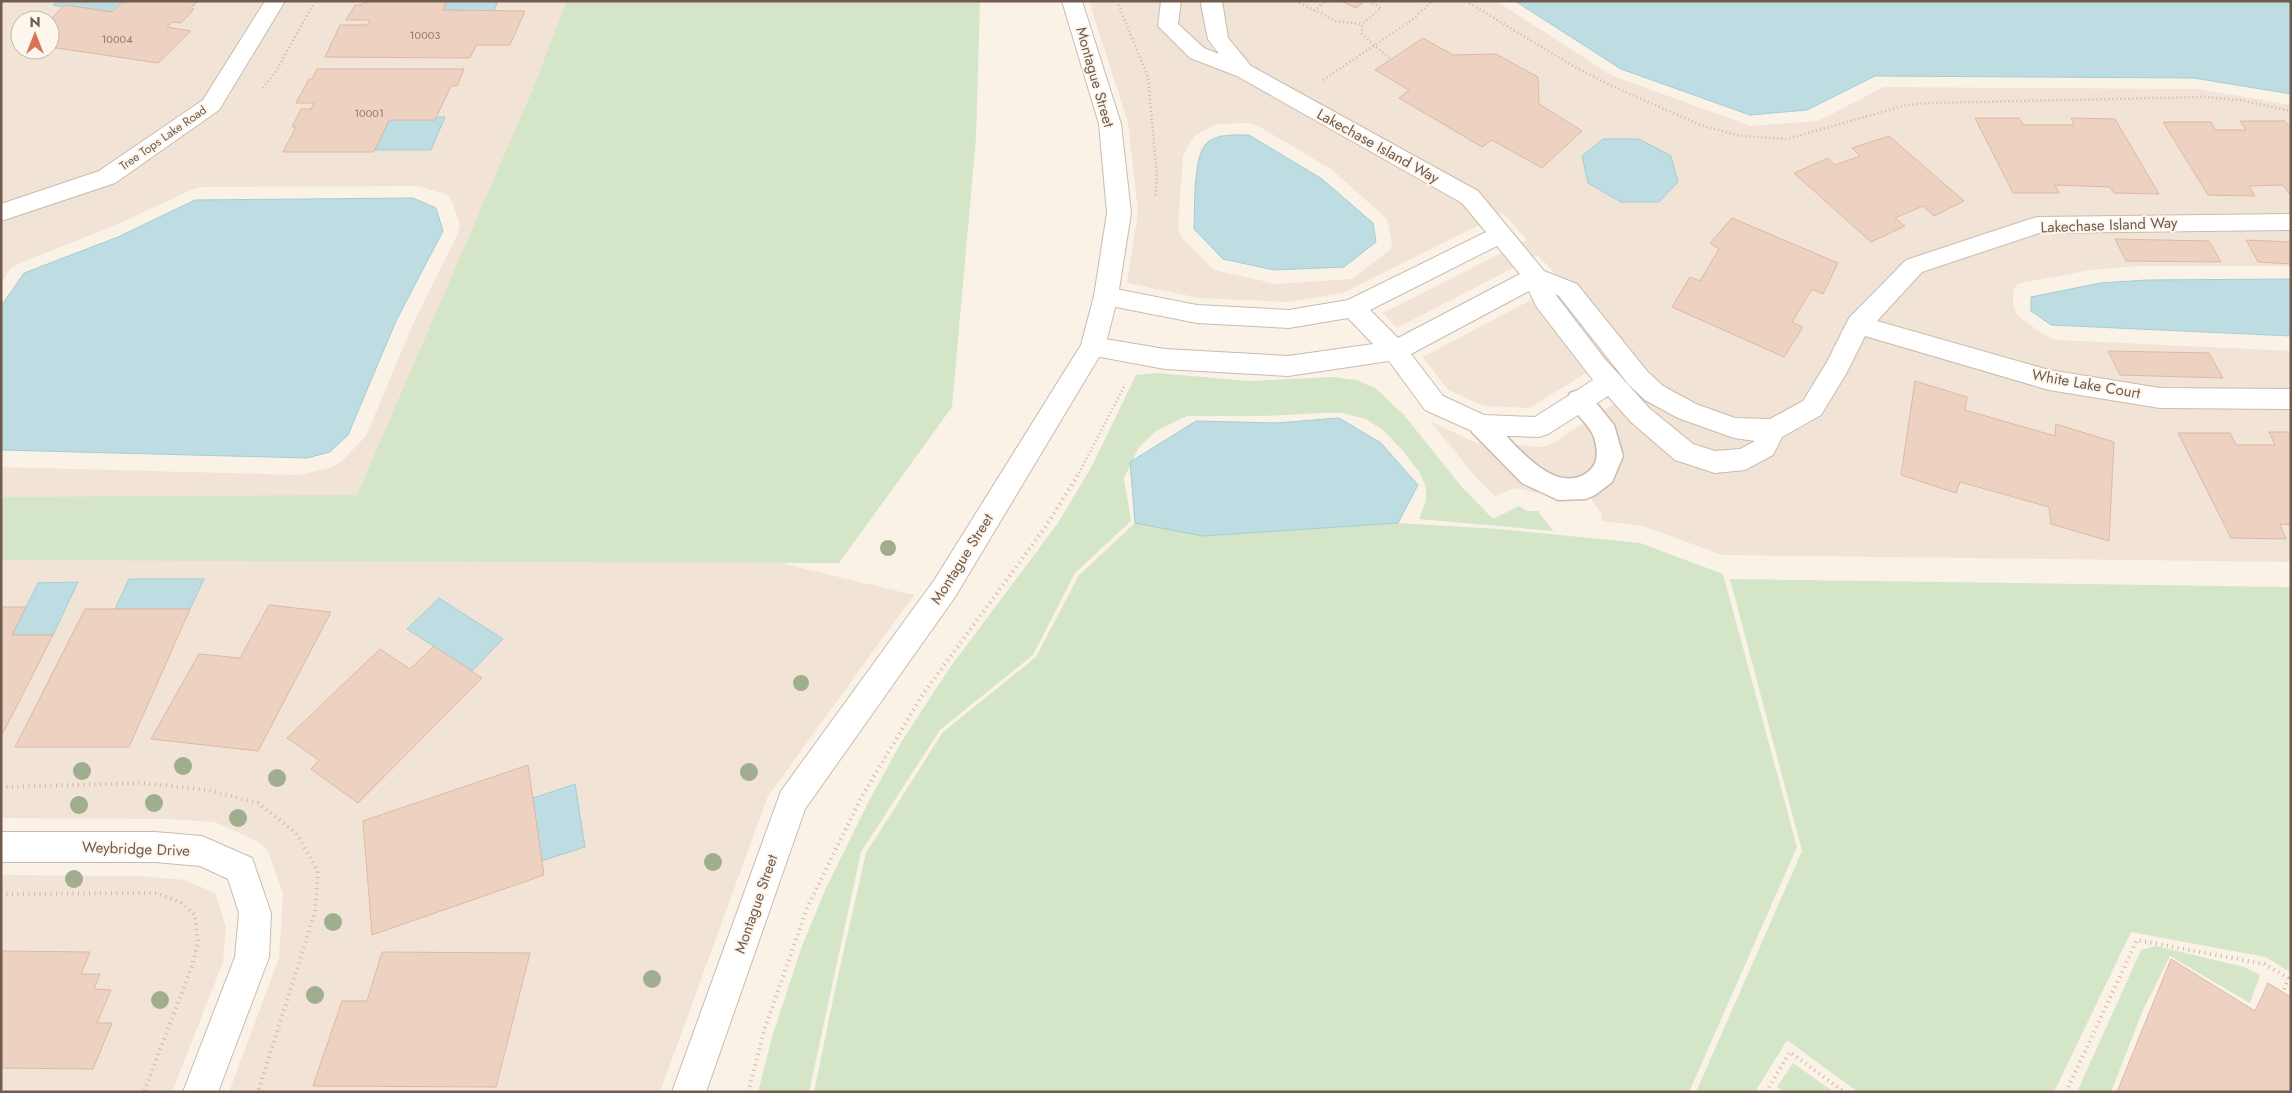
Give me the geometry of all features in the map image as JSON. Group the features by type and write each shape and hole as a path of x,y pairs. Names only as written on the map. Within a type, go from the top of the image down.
{"street":[{"name":"Tree Tops Lake Road","path":"1,213 107,177 211,105 275,1"},
{"name":"Montague Street","path":"689,1092 792,801 945,588 1093,347 1106,296 1119,213 1110,124 1072,1"},
{"name":"Lakechase Island Way","path":"1171,1 1168,26 1197,53 1244,71 1470,197 1536,277 1545,300 1610,382 1640,415 1684,452 1715,462 1745,459 1764,448 1772,430 1812,408 1837,367 1858,325 1914,266 2038,225 2291,222"},
{"name":"Lakechase Island Way","path":"1212,1 1218,39 1244,71"},
{"path":"1106,296 1197,314 1289,319 1353,308 1501,234"},
{"path":"1093,347 1165,360 1288,366 1395,351 1536,277 1568,290 1638,378 1654,393 1687,411 1734,428 1772,430"},
{"path":"1353,308 1395,351 1434,404 1481,425 1539,427 1610,382"},
{"name":"White Lake Court","path":"1858,325 2049,380 2160,398 2291,399"},
{"name":"Weybridge Drive","path":"1,846 155,847 202,851 241,869 255,913 252,958 200,1092"}],"lane":[{"path":"1481,425 1531,476 1558,489 1586,488 1603,475 1610,456 1605,432 1579,400"}],"path":[{"path":"1296,1 1349,26 1362,24 1381,8 1369,1"},
{"path":"1314,11 1325,1"},
{"path":"1296,100 1339,68 1412,20 1432,1"},
{"path":"1466,1 1565,62 1608,84 1700,125 1741,136 1787,140 1907,105 1928,103 2204,97 2239,100 2291,111"},
{"path":"1362,24 1362,34 1388,58"},
{"path":"1,894 156,893 180,902 195,915 198,943 192,966 144,1092"},
{"path":"2066,1092 2137,940 2264,964 2288,978 2283,992"},
{"path":"1766,1092 1790,1052 1844,1092"}],"shaded area":[{"path":"1,1 638,1 464,487 914,595 768,796 660,1092 229,1092 279,958 283,894 268,851 259,842 215,822 167,819 1,818 1,467 299,475 333,467 342,461 366,436 414,322 458,233 460,225 452,201 447,195 419,186 203,187 191,190 114,226 11,268 1,283"},
{"path":"1089,1 1496,1 1613,76 1751,126 1818,121 1884,87 2199,89 2291,105 2291,266 2140,266 2090,270 2017,284 2013,291 2013,306 2018,316 2047,337 2058,340 2291,351 2291,562 1722,555 1643,526 1602,521 1601,513 1586,492 1560,484 1537,493 1515,488 1495,496 1475,476 1430,421 1474,442 1542,447 1554,443 1594,416 1640,389 1611,358 1529,408 1484,406 1448,390 1423,357 1563,283 1538,255 1397,328 1383,313 1527,240 1503,213 1343,293 1287,302 1199,298 1127,283 1138,212 1128,123","holes":["1248,123 1258,126 1331,169 1387,219 1392,242 1391,249 1352,279 1276,284 1214,270 1181,237 1178,228 1183,156 1194,136 1216,124"]},
{"path":"1,875 142,876 185,880 215,893 226,927 223,962 172,1092 1,1092"}],"green space":[{"path":"567,1 980,1 976,138 952,407 839,563 1,560 1,497 357,495 532,91"},
{"path":"1156,373 1250,381 1333,377 1356,380 1375,388 1404,415 1461,486 1493,519 1519,506 1527,511 1538,511 1553,531 1419,519 1426,501 1426,488 1420,473 1384,431 1366,419 1342,413 1187,416 1156,431 1139,447 1124,478 1131,521 1075,573 1033,655 940,730 861,852 809,1092 758,1092 772,1037 802,946 826,888 870,799 902,741 949,669 1058,523 1092,466 1136,375"},
{"path":"1135,523 1203,536 1398,523 1498,529 1640,543 1723,574 1797,847 1689,1092 814,1092 866,853 943,732 1036,657 1079,575"},
{"path":"1730,579 2291,587 2291,973 2266,957 2131,932 2054,1092 1858,1092 1787,1040 1755,1092 1696,1092 1802,851"},
{"path":"2156,946 2244,967 2260,975 2250,1003 2170,956 2143,1010 2111,1092 2077,1092 2141,950"},
{"path":"1793,1063 1834,1092 1783,1092 1777,1087"}],"water":[{"path":"57,1 123,1 112,12 53,5"},
{"path":"447,1 498,1 494,11 443,10"},
{"path":"1515,1 2291,1 2291,94 2194,78 1875,76 1807,110 1750,115 1621,69"},
{"path":"437,117 445,117 431,150 375,150 389,120 435,120"},
{"path":"1249,135 1322,179 1373,223 1376,242 1344,267 1274,270 1223,259 1194,229 1195,185 1198,162 1205,145 1214,138"},
{"path":"1603,139 1639,139 1671,156 1678,182 1659,202 1621,202 1588,183 1582,156"},
{"path":"413,198 436,208 443,231 396,321 348,435 330,452 307,458 1,450 1,306 24,273 118,237 195,200"},
{"path":"2291,279 2291,336 2051,325 2031,311 2031,297 2100,283 2147,280"},
{"path":"1339,418 1381,443 1418,485 1398,523 1203,536 1135,523 1130,462 1196,421 1276,423"},
{"path":"129,579 204,579 190,609 115,609"},
{"path":"78,582 53,635 12,635 38,583"},
{"path":"439,598 503,639 472,671 407,629"},
{"path":"575,784 585,847 541,861 533,798"}],"building":[{"path":"123,1 198,1 191,8 194,9 181,23 172,22 167,27 191,31 158,63 60,48 60,10 65,5 112,12"},
{"path":"364,1 447,1 443,10 525,11 510,45 476,45 470,58 325,57 340,25 367,25 370,20 346,20 355,5 362,5"},
{"path":"1341,1 1365,1 1356,8"},
{"path":"1423,38 1453,55 1496,54 1538,77 1539,104 1582,131 1542,168 1492,140 1482,147 1399,98 1409,90 1375,70"},
{"path":"317,69 464,69 457,86 451,86 435,120 389,120 374,152 283,152 296,127 292,127 301,109 311,109 314,103 296,103 309,79 312,79"},
{"path":"1975,118 2019,118 2023,125 2074,125 2071,118 2115,119 2159,194 2114,193 2110,187 2055,185 2059,193 2013,193"},
{"path":"2240,121 2285,121 2291,129 2291,196 2283,185 2249,186 2255,196 2208,195 2163,122 2211,122 2215,130 2246,130"},
{"path":"1889,136 1964,201 1934,216 1923,206 1895,218 1905,226 1871,242 1794,173 1828,158 1835,165 1860,156 1852,148"},
{"path":"1732,218 1838,263 1823,294 1812,289 1792,322 1803,327 1784,357 1672,307 1690,277 1700,281 1719,249 1710,243"},
{"path":"2115,239 2209,241 2221,262 2126,261"},
{"path":"2246,240 2291,242 2291,264 2258,262"},
{"path":"2108,351 2209,353 2223,378 2120,375"},
{"path":"1915,381 1967,397 1965,410 2055,436 2056,424 2114,442 2109,541 2051,524 2049,507 1960,482 1956,493 1901,475"},
{"path":"2269,432 2291,432 2291,525 2280,524 2286,539 2231,538 2178,433 2230,433 2236,445 2275,445"},
{"path":"269,605 331,612 258,751 151,739 199,654 240,658"},
{"path":"1,607 26,607 12,635 53,635 3,733 1,733"},
{"path":"85,609 190,609 129,747 15,747"},
{"path":"434,646 482,678 358,803 311,769 319,760 287,738 380,649 410,669"},
{"path":"528,765 544,875 372,935 363,821"},
{"path":"1,951 90,952 81,974 100,974 94,989 111,990 97,1023 112,1023 93,1069 1,1068"},
{"path":"382,952 530,953 496,1087 313,1086 342,1001 367,1001"},
{"path":"2171,959 2255,1011 2268,983 2291,997 2291,1092 2117,1092"}]}
